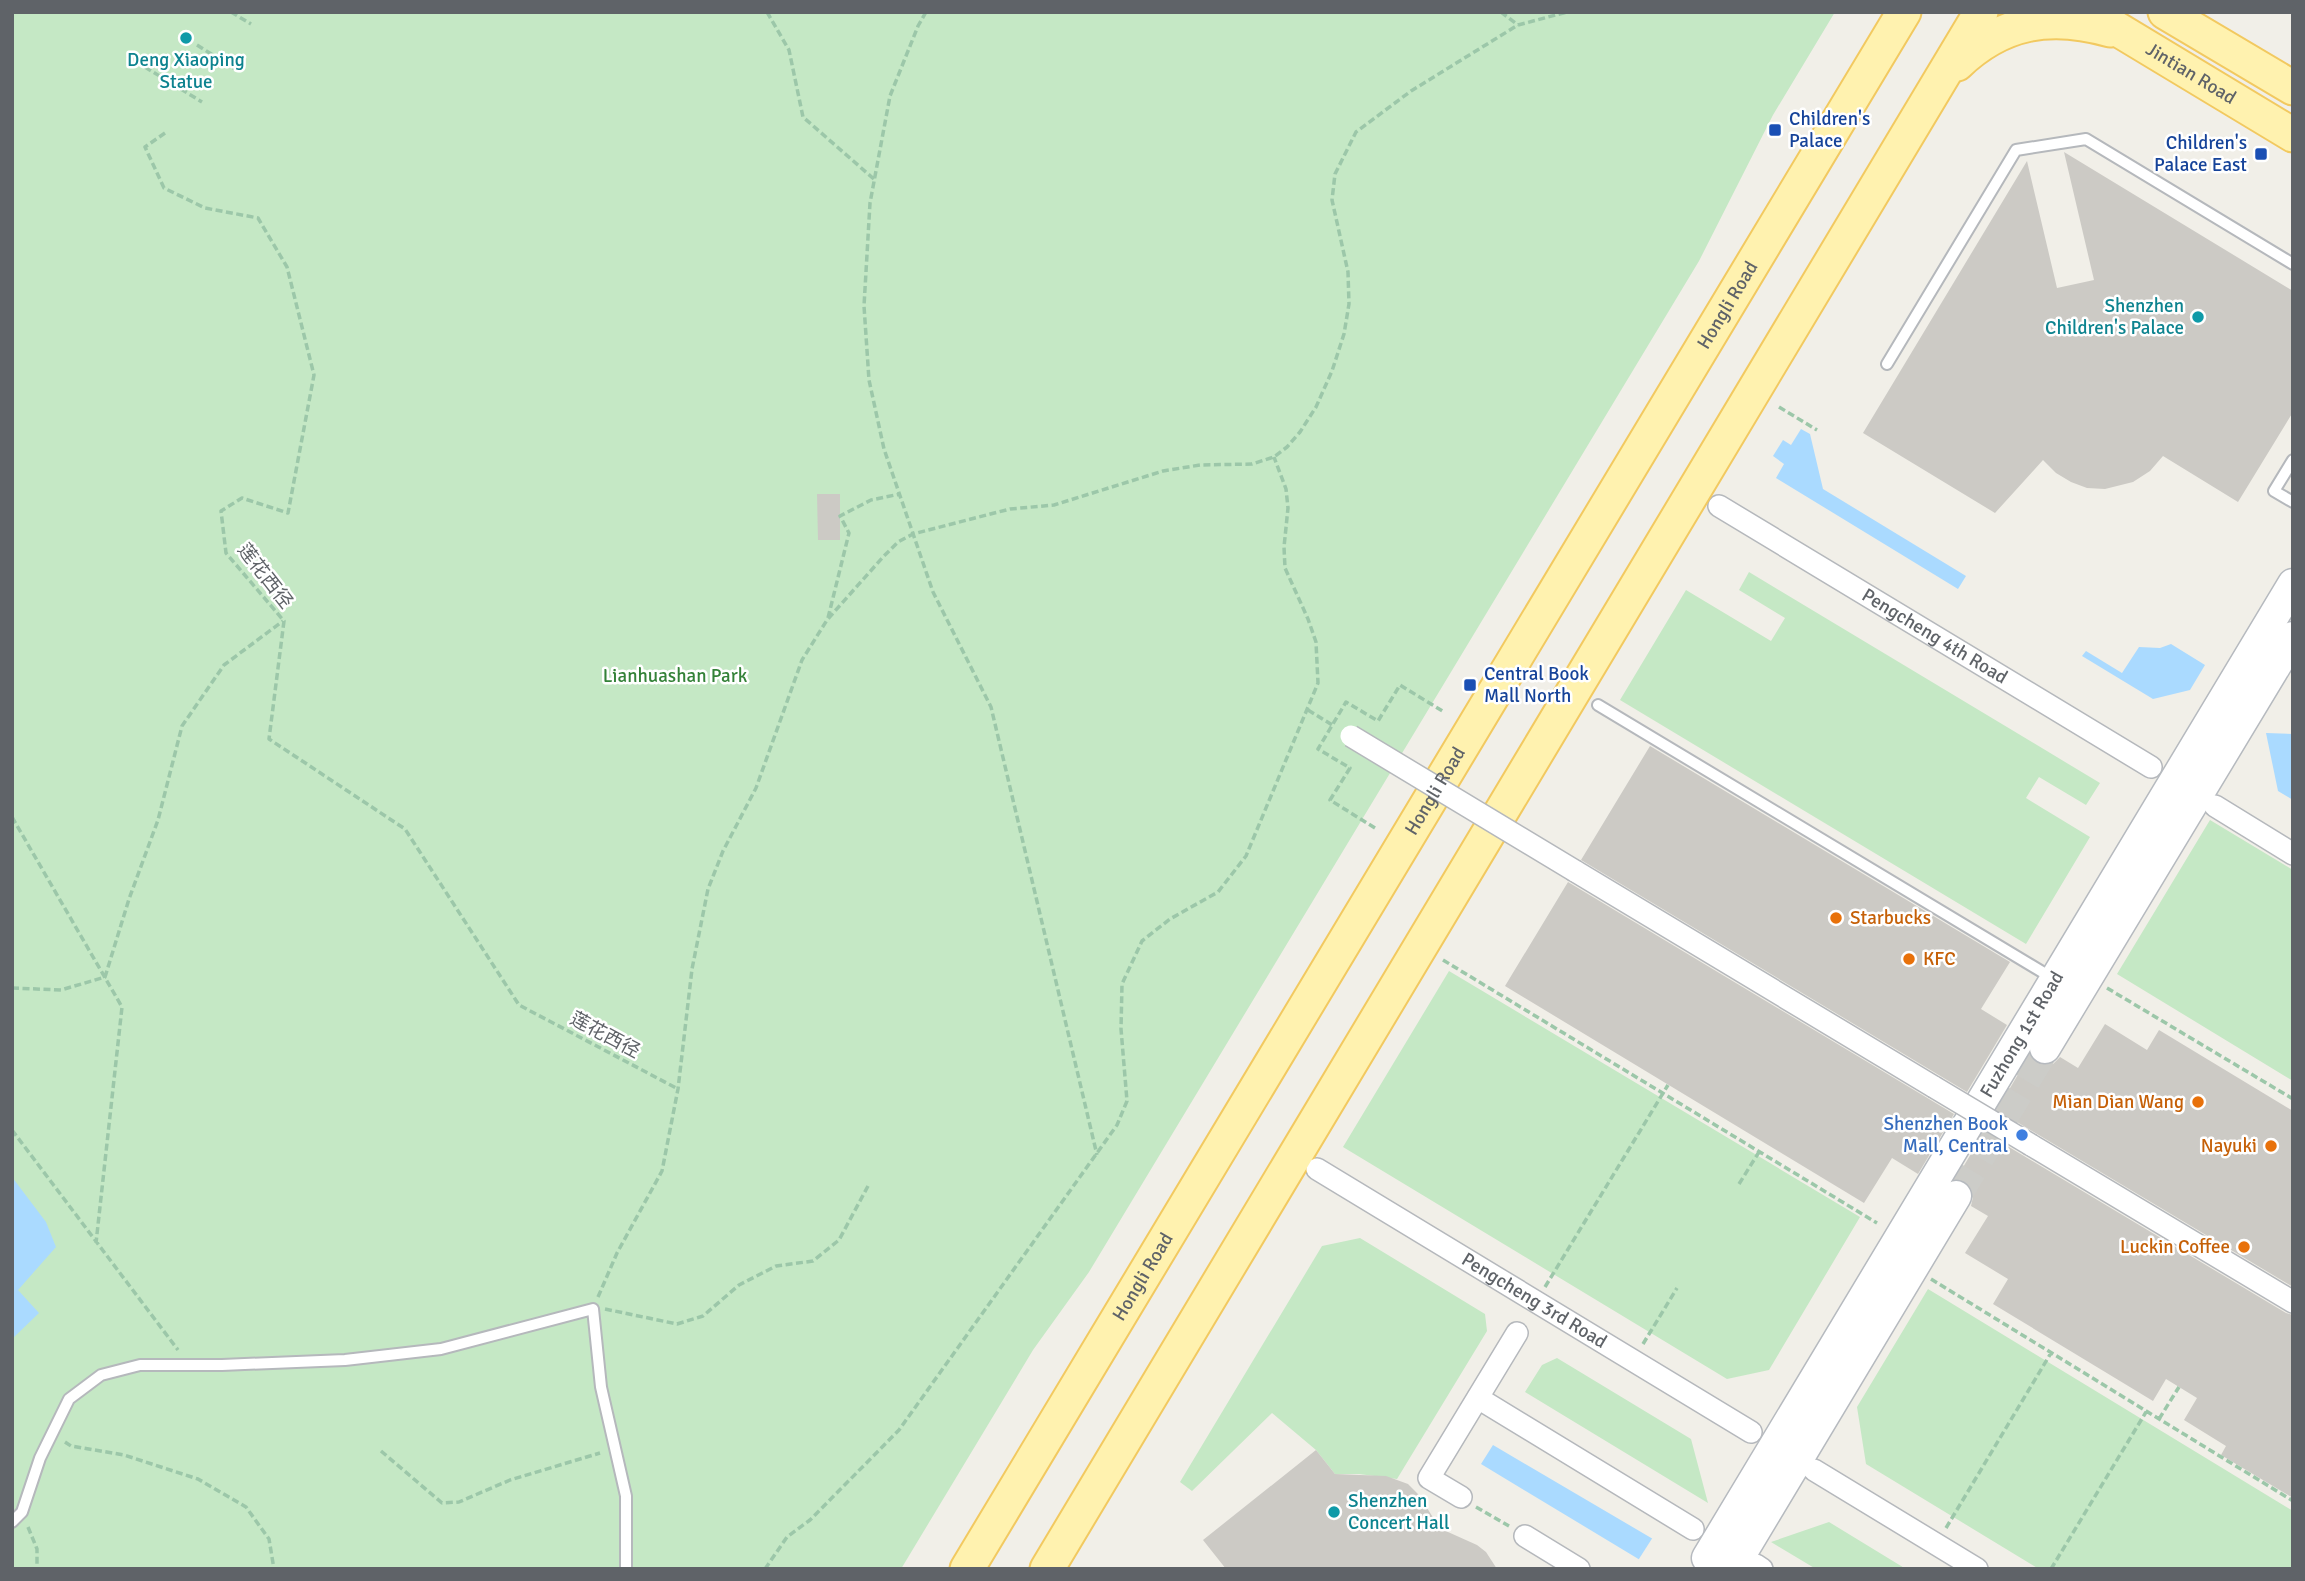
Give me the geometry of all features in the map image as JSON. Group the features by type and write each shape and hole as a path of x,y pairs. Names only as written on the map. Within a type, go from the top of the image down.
{"main road":[{"name":"Hongli Road","path":"967,1569 1904,12"},
{"path":"1047,1569 1981,12"},
{"name":"Jintian Road","path":"2089,12 2293,135"},
{"name":"Jintian Road","path":"2165,12 2293,88"},
{"path":"1942,77 1974,47 2010,28 2050,20 2087,24 2126,34"}],"street":[{"name":"Pengcheng 4th Road","path":"1719,506 2151,767"},
{"name":"Fuzhong 1st Road","path":"1739,1565 2054,979 2293,584"},
{"name":"Fuzhong 1st Road","path":"2045,1048 2293,637"},
{"path":"1342,730 2293,1303"},
{"path":"2215,806 2293,854"},
{"name":"Pengcheng 3rd Road","path":"1317,1169 1751,1432"},
{"name":"Fuzhong 1st Road","path":"1739,1565 1955,1196"},
{"path":"1461,1497 1429,1478 1517,1334"},
{"path":"1478,1398 1693,1529"},
{"path":"1814,1470 1977,1569"},
{"path":"1525,1536 1579,1569"}],"lane":[{"path":"1887,364 2016,150 2086,139 2293,264"},
{"path":"2293,460 2274,491 2293,502"},
{"path":"1598,705 2054,979"},
{"path":"12,1522 22,1512 40,1458 69,1399 101,1375 139,1365 345,1360 441,1349 593,1309 601,1387 628,1513 626,1569"}],"path":[{"path":"231,12 251,24"},
{"path":"767,12 789,50 803,117 875,180"},
{"path":"926,12 890,96 870,203 864,306 869,380 884,449 933,592 991,707 1097,1155"},
{"path":"1501,12 1518,25"},
{"path":"868,1186 839,1240 813,1261 775,1266 739,1285 703,1316 677,1324 612,1308 593,1309 617,1253 662,1171 678,1089 692,969 708,889 723,851 756,788 802,660 827,620 898,542 913,534 1010,509 1054,505 1163,471 1252,464 1274,457 1287,447 1316,407 1344,334 1349,304 1348,272 1332,200 1335,174 1356,132 1411,91 1518,25 1567,12"},
{"path":"197,45 235,68"},
{"path":"127,56 202,102"},
{"name":"莲花西径","path":"165,134 145,147 164,188 205,208 258,218 287,267 314,375 288,513 242,498 220,511 226,553 284,621 268,739 405,829 519,1005 678,1089"},
{"path":"1779,407 1817,430"},
{"path":"765,1569 787,1537 810,1520 899,1430 1097,1155 1117,1125 1126,1101 1121,1029 1122,984 1142,941 1170,919 1219,892 1246,856 1318,683 1316,642 1284,568 1288,508 1286,489 1274,457"},
{"path":"827,620 849,533 840,516 871,500 900,494"},
{"path":"105,977 129,899 158,820 182,726 224,665 284,621"},
{"path":"1375,828 1330,800 1350,768 1318,749 1342,730 1346,702 1378,721 1400,685 1444,712"},
{"path":"1308,710 1342,730"},
{"path":"12,817 122,1007 96,1243"},
{"path":"1443,960 1877,1223"},
{"path":"12,988 61,990 105,977"},
{"path":"2105,987 2293,1100"},
{"path":"1536,1302 1668,1085"},
{"path":"12,1130 190,1365"},
{"path":"1739,1184 1759,1152"},
{"path":"1930,1278 2293,1501"},
{"path":"1633,1360 1677,1288"},
{"path":"1936,1544 2051,1353"},
{"path":"2159,1419 2179,1387"},
{"path":"2051,1569 2147,1412"},
{"path":"52,1435 71,1446 124,1455 198,1479 246,1507 269,1539 274,1569"},
{"path":"381,1451 442,1503 459,1502 510,1480 616,1448"},
{"path":"1461,1497 1525,1536"},
{"path":"22,1512 37,1549 37,1569"}],"green space":[{"name":"Lianhuashan Park","path":"12,12 1835,12 1773,115 1699,261 1089,1272 1033,1350 901,1569 12,1569"},
{"path":"1749,572 2100,783 2086,805 2039,777 2026,798 2090,837 2026,944 1620,700 1686,590 1771,641 1785,618 1739,590"},
{"path":"2210,820 2293,870 2293,1081 2117,974"},
{"path":"1449,971 1860,1217 1769,1370 1727,1379 1343,1147"},
{"path":"1360,1238 1485,1314 1487,1331 1397,1479 1335,1474 1316,1450 1272,1413 1192,1491 1180,1482 1322,1246"},
{"path":"1928,1289 2293,1511 2293,1569 2039,1569 1866,1464 1857,1407"},
{"path":"1557,1358 1691,1439 1708,1503 1525,1392 1542,1365"},
{"path":"1829,1522 1906,1569 1816,1569 1771,1542"}],"water":[{"path":"1801,429 1810,434 1823,489 1966,576 1958,589 1776,478 1784,464 1773,456 1783,440 1791,445"},
{"path":"2171,644 2205,665 2190,690 2153,699 2082,656 2086,651 2122,673 2139,647 2160,648"},
{"path":"2266,733 2293,734 2293,800 2278,791"},
{"path":"12,1177 46,1222 56,1247 18,1290 39,1313 12,1339"},
{"path":"1493,1445 1704,1569 1655,1569 1481,1464"}],"pier":[{"path":"1653,1537 1707,1569 1648,1569 1637,1562"}],"building":[{"name":"Shenzhen Children's Palace","path":"2064,152 2293,291 2293,412 2238,502 2163,456 2150,471 2133,482 2105,489 2087,488 2071,482 2056,473 2043,460 1995,513 1863,433 2027,161 2057,288 2094,280"},
{"path":"817,494 840,494 840,540 818,540"},
{"path":"1650,746 2010,962 1981,1009 2007,1025 1967,1092 1581,860"},
{"path":"1568,882 1954,1114 1918,1174 1892,1158 1864,1203 1505,986"},
{"path":"2105,1024 2147,1050 2159,1030 2293,1111 2293,1287 1997,1110 2029,1056 2035,1063 2044,1065 2053,1064 2060,1057 2078,1068"},
{"path":"1984,1132 2293,1315 2293,1498 2221,1455 2226,1446 2184,1420 2197,1398 2166,1379 2153,1401 1993,1304 2008,1279 1965,1253 1988,1216 1971,1206 1971,1187 1956,1179"},
{"name":"Shenzhen Concert Hall","path":"1316,1450 1335,1474 1386,1476 1408,1484 1419,1495 1437,1524 1477,1545 1486,1552 1497,1569 1226,1569 1203,1540"}],"tunnel":[{"path":"1956,1196 2045,1048"}],"place":[{"name":"Deng Xiaoping Statue","path":"186,38"},
{"name":"Children's Palace","path":"1775,130"},
{"name":"Children's Palace East","path":"2261,154"},
{"name":"Shenzhen Children's Palace","path":"2198,317"},
{"name":"Central Book Mall North","path":"1470,685"},
{"name":"Starbucks","path":"1836,918"},
{"name":"KFC","path":"1909,959"},
{"name":"Mian Dian Wang","path":"2198,1102"},
{"name":"Shenzhen Book Mall, Central","path":"2022,1135"},
{"name":"Nayuki","path":"2271,1146"},
{"name":"Luckin Coffee","path":"2244,1247"},
{"name":"Shenzhen Concert Hall","path":"1334,1512"}]}
